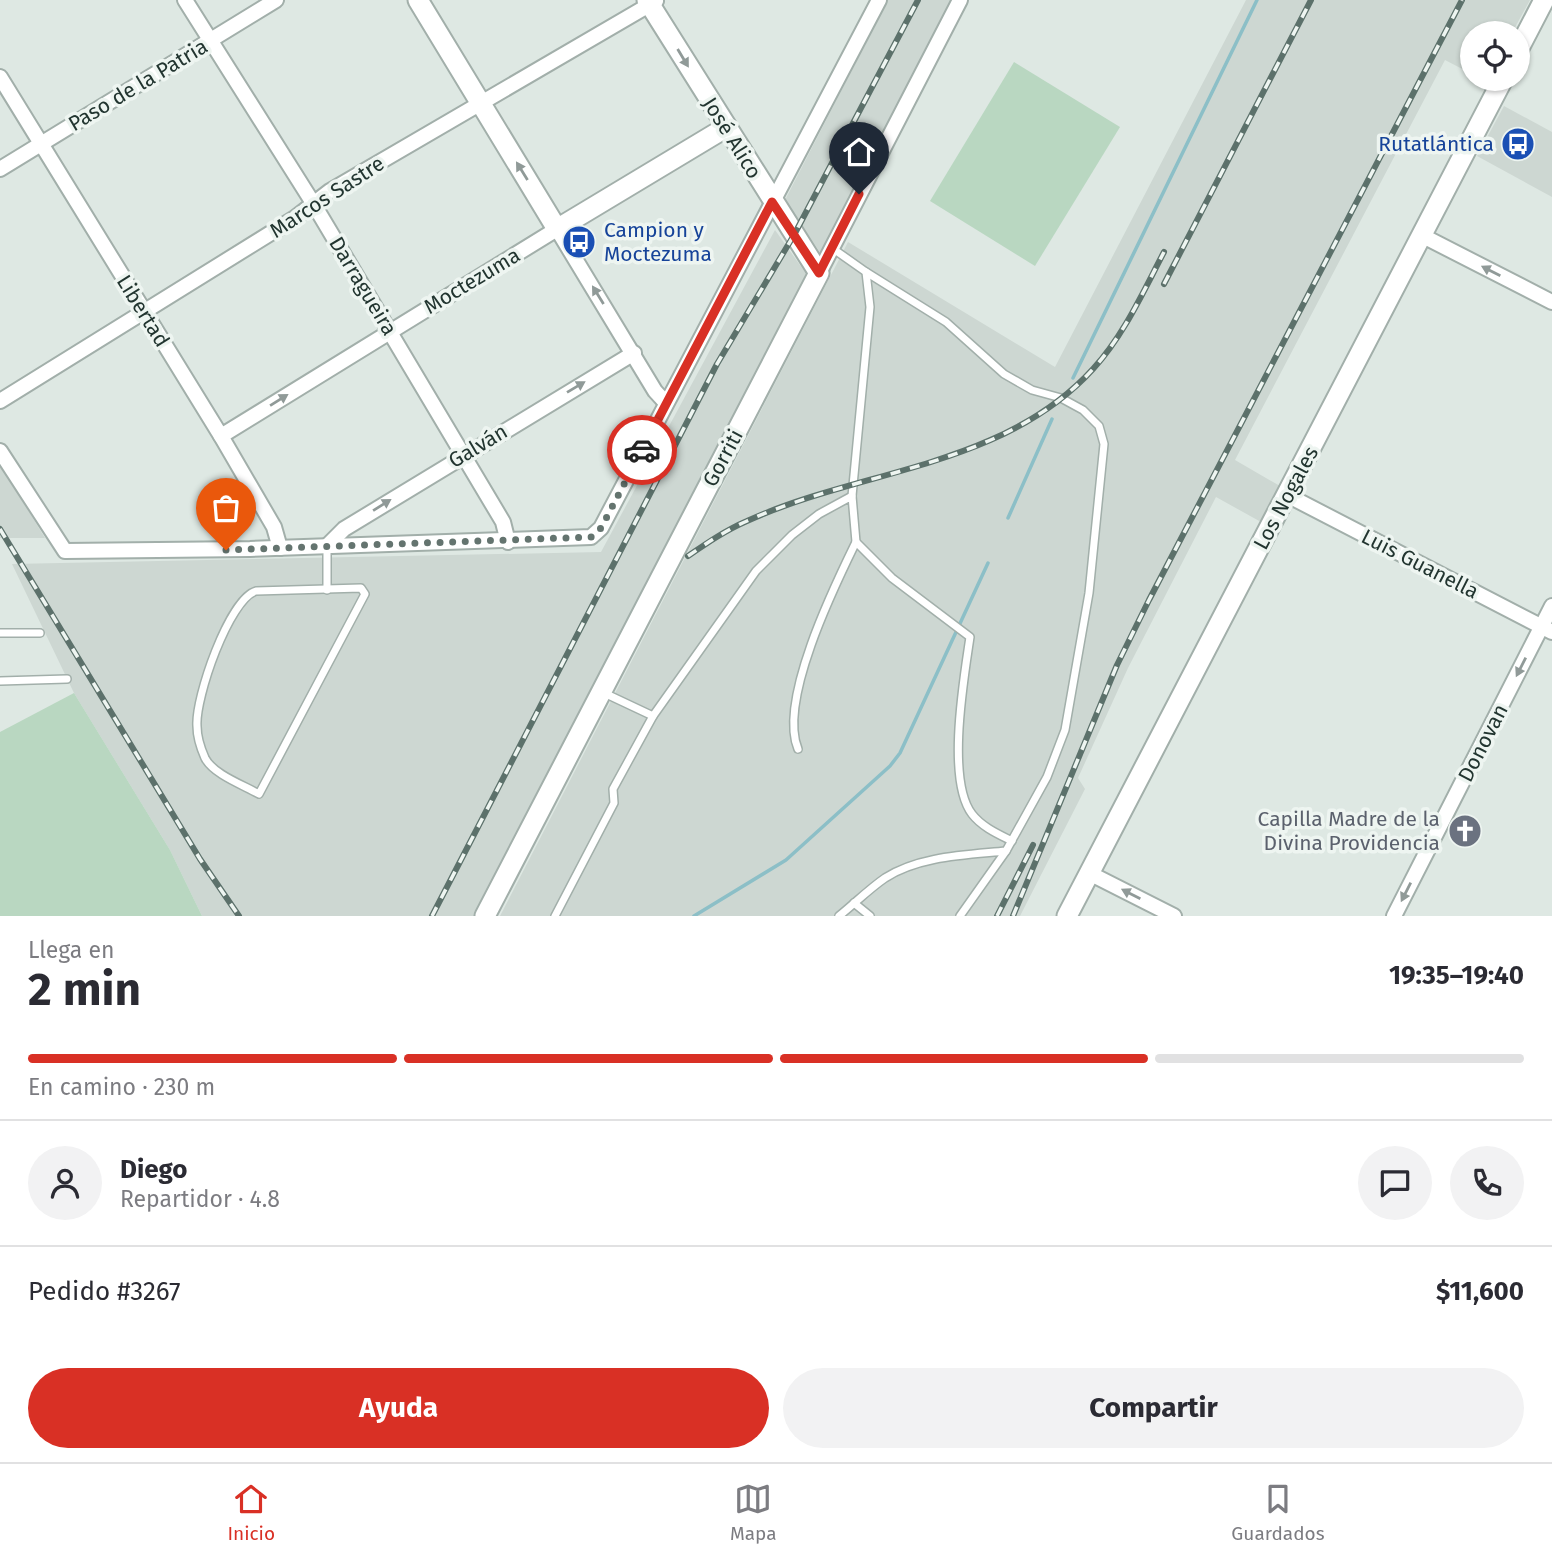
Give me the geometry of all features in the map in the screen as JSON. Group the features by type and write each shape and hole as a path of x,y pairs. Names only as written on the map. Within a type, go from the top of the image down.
{"street":[{"name":"Darragueira","path":"185,0 313,203 464,455 503,522 508,542"},
{"name":"Paso de la Patria","path":"0,169 276,0"},
{"path":"418,0 655,391 666,403"},
{"path":"0,451 65,551 580,540 596,534 879,0"},
{"name":"Gorriti","path":"485,916 960,0"},
{"path":"1530,27 1544,0"},
{"name":"Marcos Sastre","path":"0,401 313,203 652,2"},
{"name":"José Alico","path":"652,2 725,128 819,273"},
{"name":"Libertad","path":"0,77 221,436 274,527 280,548"},
{"name":"Los Nogales","path":"1067,916 1497,91"},
{"name":"Moctezuma","path":"221,436 725,128"},
{"path":"1421,235 1552,302"},
{"name":"Galván","path":"327,545 344,529 634,354"},
{"name":"Luis Guanella","path":"1287,495 1547,629"},
{"name":"Donovan","path":"1394,916 1547,629 1552,606"},
{"path":"1089,873 1174,916"}],"lane":[{"path":"832,248 946,322 1004,374 1032,390 1060,398 1083,410 1099,426 1104,444 1089,593 1065,730 1047,777 1012,841 960,916"},
{"path":"798,749 794,723 803,672 817,623 856,542 852,496 870,307 866,272"},
{"path":"555,916 614,803 613,789 653,716 756,570 792,535 819,514 852,496"},
{"path":"856,542 881,569 970,637 958,715 962,788 970,813 984,826 1012,841"},
{"path":"327,545 327,590"},
{"path":"361,588 365,594 259,794 206,760 196,724 211,660 245,597 250,593 327,590 361,588"},
{"path":"0,633 40,633"},
{"path":"0,681 67,679"},
{"path":"601,692 653,716"},
{"path":"839,916 885,878 906,868 960,856 1006,851"},
{"path":"855,903 870,916"}],"shaded area":[{"path":"888,0 952,0 821,254 785,200"},
{"path":"1246,0 1530,0 1519,21 1460,21 1460,68 1445,60 1235,460 1280,486 1261,522 1216,497 1128,668 1078,778 1085,789 1020,916 500,916 848,242 1055,367"},
{"name":"Rutatlántica","path":"1504,106 1552,132 1552,197 1477,156"},
{"path":"775,230 807,275 474,916 202,916 170,850 74,693 12,564 601,552"},
{"path":"0,464 45,538 0,538"}],"green space":[{"path":"1014,62 1120,127 1035,266 930,201"},
{"path":"74,693 170,850 202,916 0,916 0,732"}],"waterway":[{"path":"1073,378 1257,0"},
{"path":"1008,518 1052,419"},
{"path":"694,916 786,860 890,766 900,753 988,563"}],"railway":[{"path":"432,916 717,364 794,235 918,0"},
{"path":"1164,284 1311,0"},
{"path":"1013,916 1117,665 1462,0"},
{"path":"688,556 739,525 791,504 974,447 1017,427 1057,402 1093,369 1114,342 1164,252"},
{"path":"0,529 200,859 239,916"},
{"path":"997,916 1033,845"}],"way so far":[{"path":"226,550 327,545 580,540 591,537 601,528 642,450"}],"place":[{"name":"Rutatlántica","path":"1518,144"},
{"name":"Campion y Moctezuma","path":"579,242"},
{"name":"Capilla Madre de la Divina Providencia","path":"1465,831"}],"route":[{"path":"642,450 772,202 819,273 859,194"}]}
